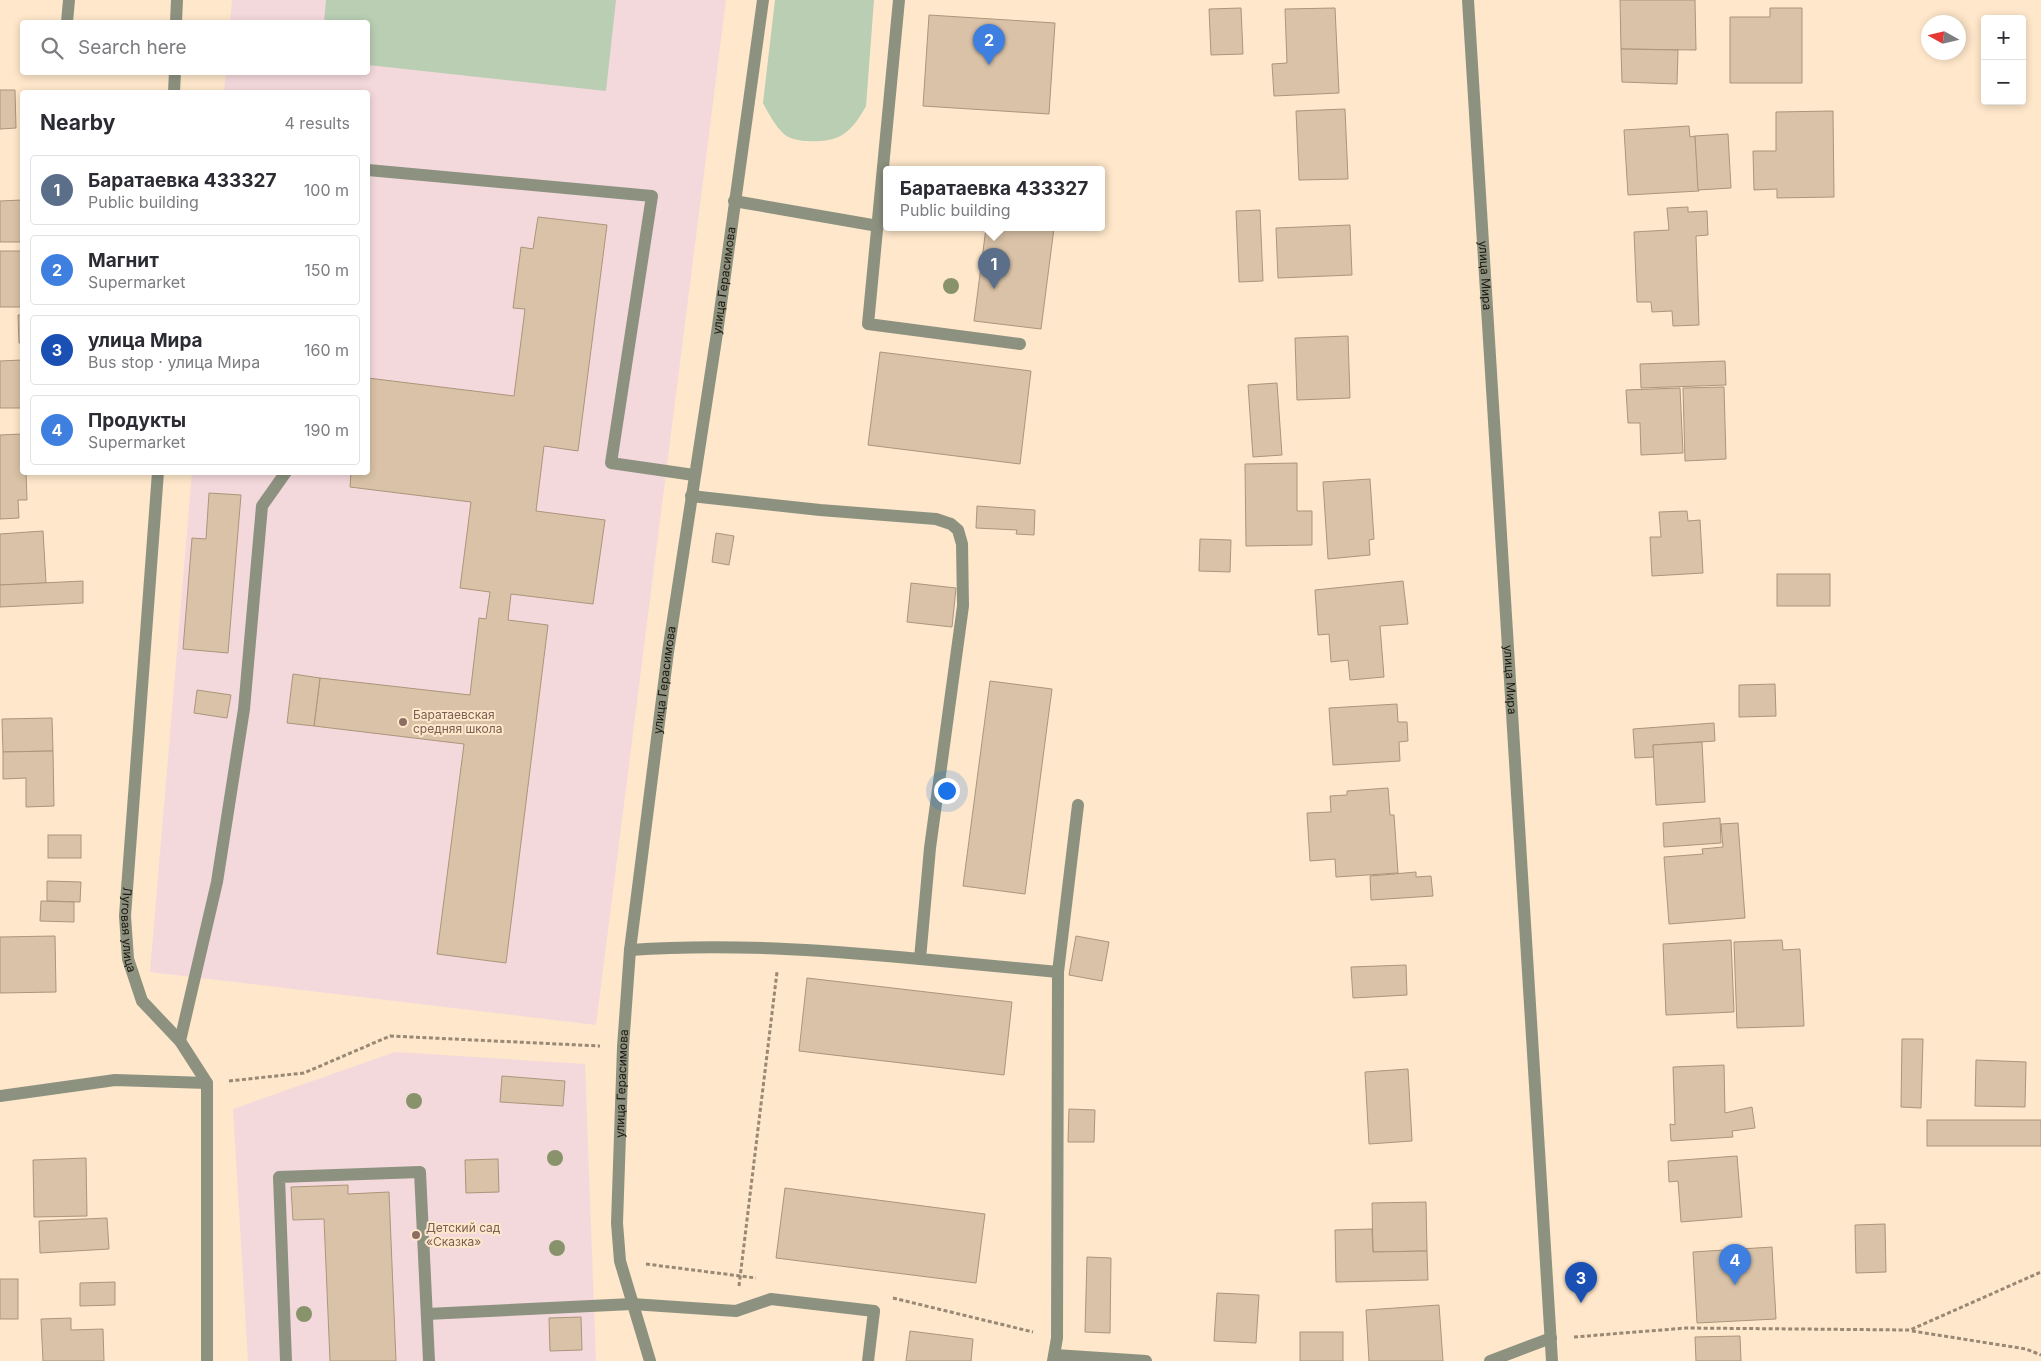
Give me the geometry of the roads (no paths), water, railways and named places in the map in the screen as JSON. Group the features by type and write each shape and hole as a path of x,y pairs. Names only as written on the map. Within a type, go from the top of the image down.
{"street":[{"path":"68,0 68,20"},
{"path":"176,20 177,0"},
{"name":"улица Герасимова","path":"650,1361 620,1261 616,1223 623,1048 630,950 668,652 694,475 718,333 734,201 763,0"},
{"path":"884,166 899,0"},
{"name":"улица Мира","path":"1468,0 1552,1361"},
{"path":"174,90 175,75"},
{"path":"370,170 652,196 611,463 694,475"},
{"path":"883,172 868,324 1020,344"},
{"path":"734,201 878,226"},
{"name":"Луговая улица","path":"158,475 125,916 128,960 142,1001 180,1041 207,1083"},
{"path":"180,1041 216,882 244,709 262,506 284,475"},
{"path":"691,496 820,510 936,519 951,524 958,530 962,544 963,606 930,848 920,959"},
{"path":"1078,805 1058,972 1057,1338 1054,1358 1146,1361"},
{"path":"630,950 691,946 780,947 1058,972"},
{"path":"0,1096 115,1080 207,1083 207,1361"},
{"path":"286,1361 278,1178 420,1172 429,1361"},
{"path":"427,1314 632,1304 736,1311 771,1299 874,1310 868,1361"},
{"path":"1490,1361 1551,1338"}],"place":[{"name":"Магнит","path":"989,65"},
{"name":"Баратаевка 433327","path":"994,289"},
{"name":"Баратаевская средняя школа","path":"403,722"},
{"name":"Детский сад «Сказка»","path":"416,1235"},
{"name":"Продукты","path":"1735,1285"},
{"name":"улица Мира","path":"1581,1303"}]}
